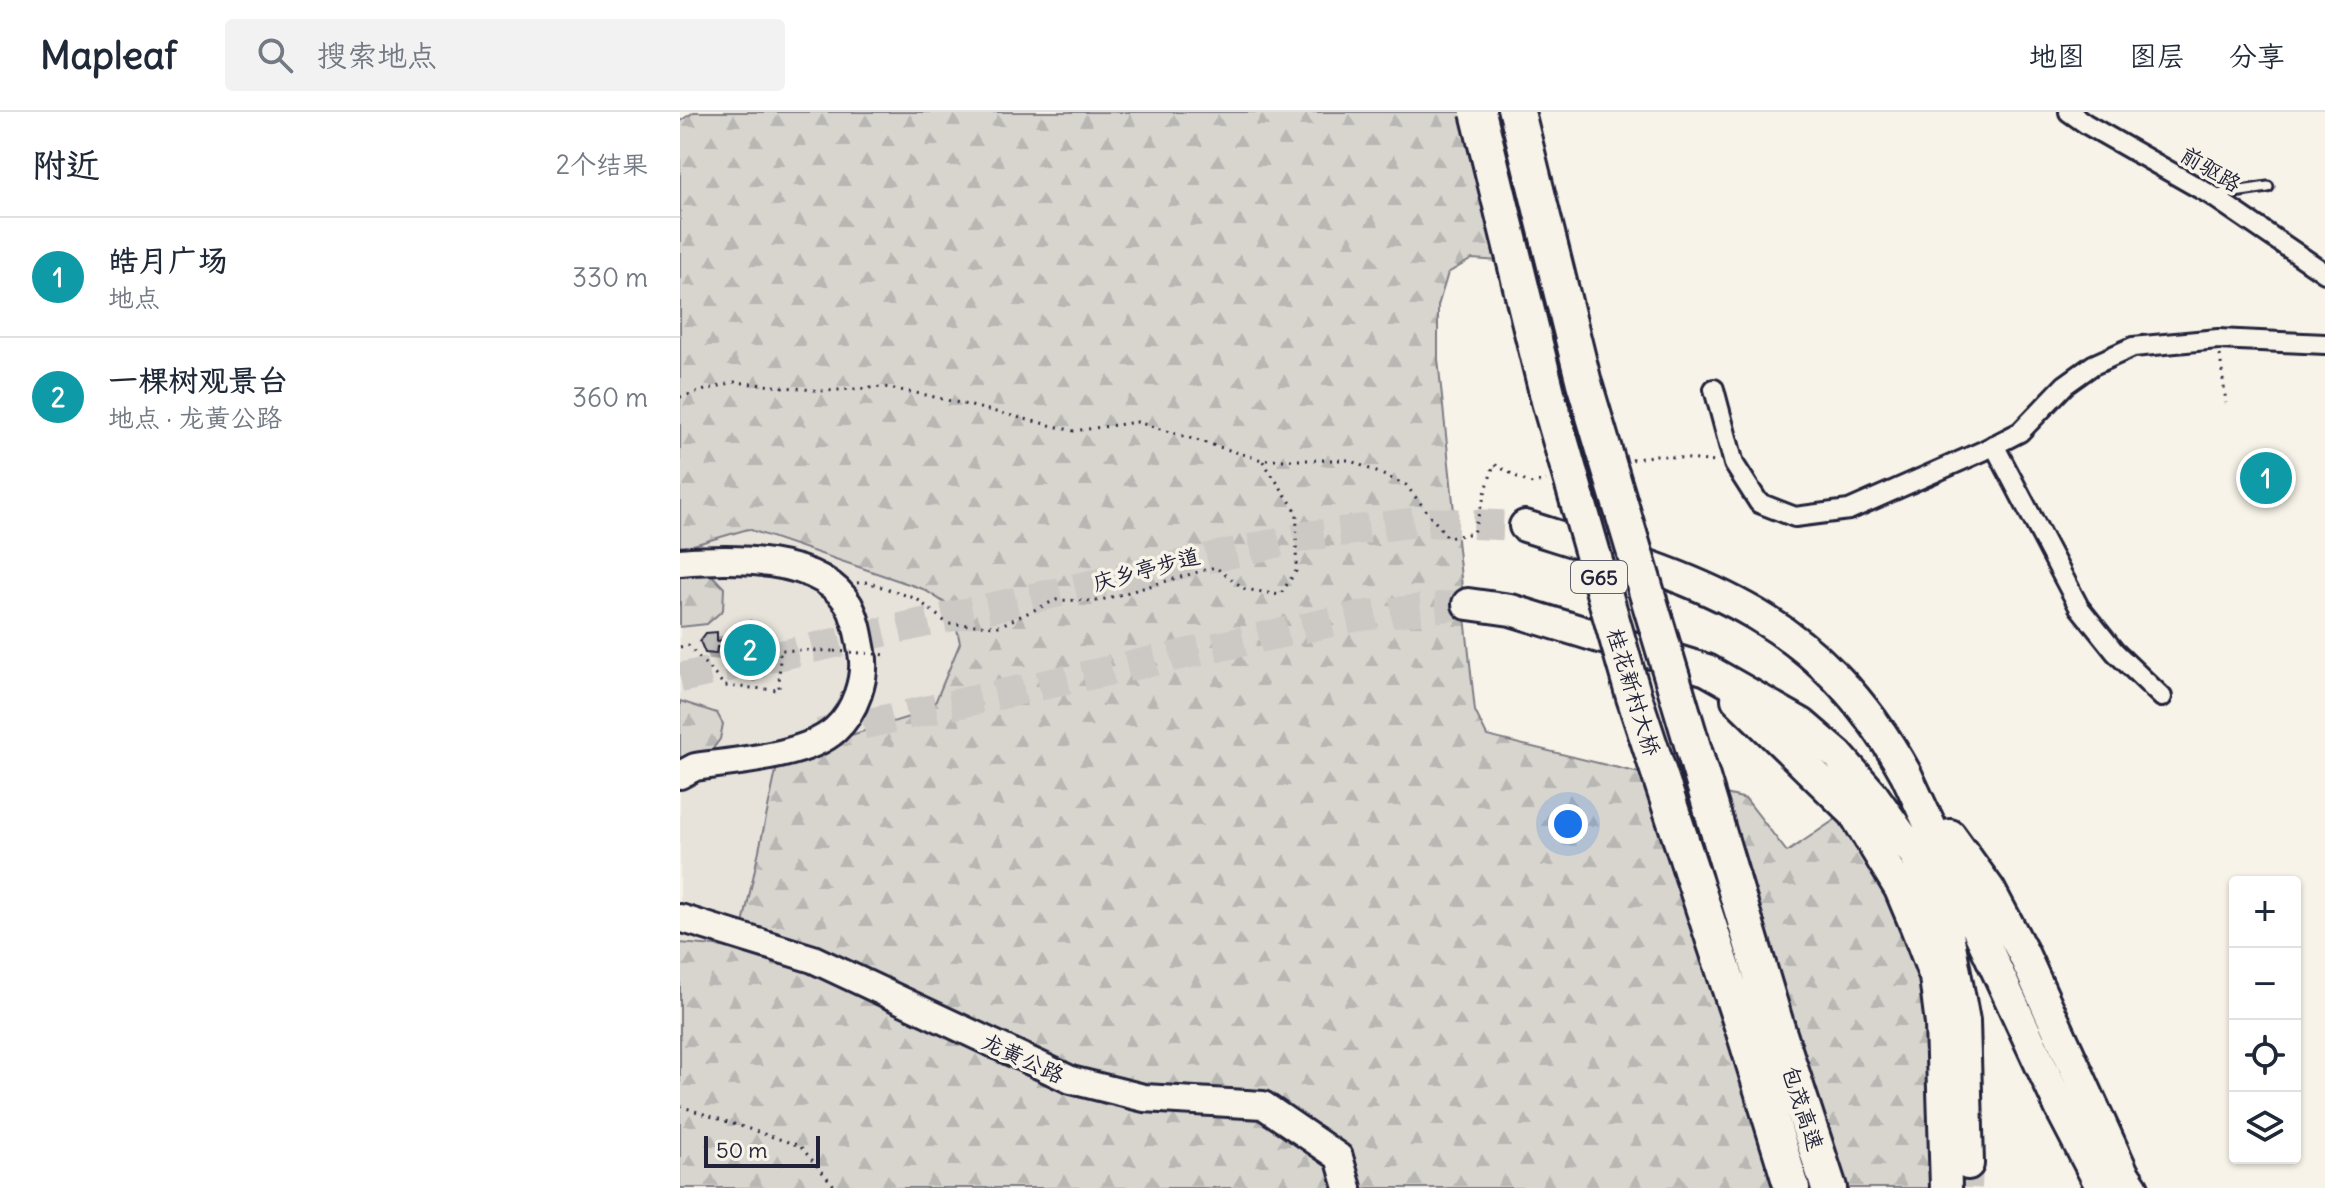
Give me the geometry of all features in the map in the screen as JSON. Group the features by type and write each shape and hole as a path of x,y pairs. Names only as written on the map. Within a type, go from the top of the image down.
{"highway":[{"name":"桂花新村大桥","path":"1478,112 1549,401 1629,683 1761,1031"},
{"name":"桂花新村大桥","path":"1517,112 1588,398 1761,1031"},
{"name":"包茂高速","path":"1761,1031 1803,1104 1829,1188"},
{"name":"包茂高速","path":"1761,1031 1792,1188"},
{"path":"1803,1104 1845,1188"}],"main road":[{"path":"1525,526 1618,554 1722,594 1764,617 1815,656 1842,682 1888,741 1906,774 1989,889 2023,953 2119,1183"},
{"path":"680,562 759,561 802,569 832,585 848,604 857,624 864,665 859,695 835,730 799,750 695,767 680,775"},
{"path":"1468,604 1511,610 1707,670 1802,724 1838,755 1872,794 1916,856 1948,934 1964,1021 1968,1164"},
{"path":"1707,670 1854,813 1900,889 1935,977 1941,1024 1946,1188"},
{"name":"龙黄公路","path":"680,918 813,959 1071,1080 1144,1098 1263,1105 1339,1157 1348,1188"}],"street":[{"name":"前驱路","path":"2069,112 2211,195 2325,273"},
{"path":"1714,389 1734,464 1759,503 1795,517 1849,510 2020,432 2065,385 2093,365 2133,347 2218,339 2325,344"},
{"path":"1994,445 2079,607 2115,652 2162,697"}],"lane":[{"path":"2211,195 2268,187"}],"path":[{"path":"2218,339 2226,403"},
{"path":"680,397 734,382 824,391 884,387 1074,431 1137,422 1262,460 1349,460 1406,485 1448,538 1473,533 1494,464 1530,484 1558,478"},
{"path":"1628,461 1656,455 1734,464"},
{"name":"庆乡亭步道","path":"832,585 867,582 917,599 948,624 999,626 1056,600 1098,601 1215,567 1245,589 1280,595 1296,571 1297,512 1262,460"},
{"path":"680,647 688,645 725,686 779,690 780,650 888,655"},
{"path":"680,1106 800,1146 836,1188"}],"shaded area":[{"path":"748,529 923,589 948,605 954,615 960,643 935,703 928,711 794,753 776,771 738,948 680,943 680,760 688,763 717,713 680,701 680,627 707,624 723,610 724,588 694,556 693,545"}],"green space":[{"path":"694,112 1467,112 1499,261 1472,259 1448,273 1438,306 1438,359 1475,711 1487,736 1746,799 1787,852 1842,815 1905,923 1936,1036 1932,1188 680,1188 680,943 738,948 776,771 782,762 794,753 928,711 935,703 960,643 954,615 948,605 923,589 748,529 693,545 694,556 724,588 723,610 707,624 680,627 680,121"},
{"path":"680,701 717,713 723,724 720,739 698,769 680,760"}],"building":[{"path":"750,621 763,631 770,644 768,659 760,671 749,676 731,659 730,648 717,647 716,654 705,653 700,641 706,633 717,632 717,641 729,639"}],"tunnel":[{"path":"680,678 1307,536 1419,522 1525,526"},
{"path":"819,734 1359,616 1468,604"},
{"path":"1967,1188 1968,1164"}],"place":[{"name":"皓月广场","path":"2266,478"},
{"name":"一棵树观景台","path":"750,650"}]}
